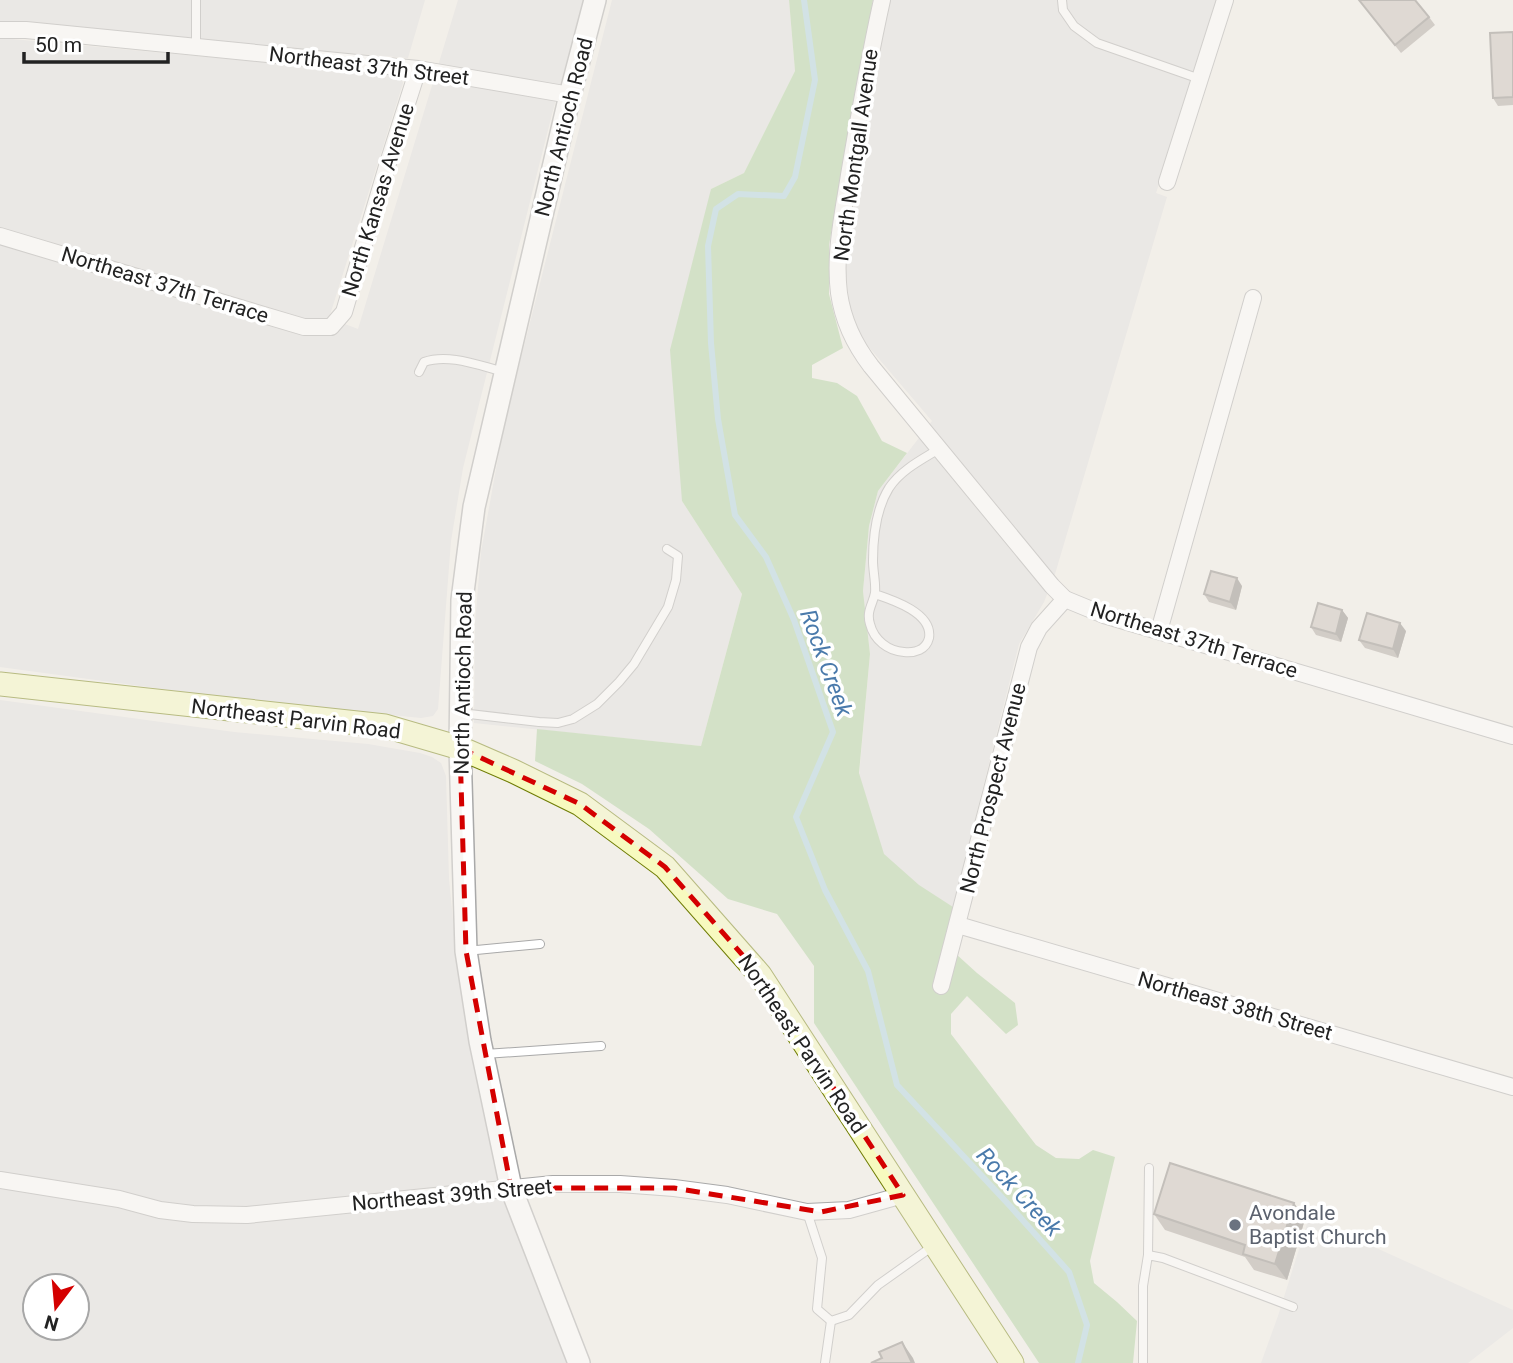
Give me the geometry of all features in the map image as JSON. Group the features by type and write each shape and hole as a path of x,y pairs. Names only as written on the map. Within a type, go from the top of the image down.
{"main road":[{"name":"Northeast Parvin Road","path":"0,684 385,726 460,748 580,804 665,867 761,975 1012,1363"}],"street":[{"name":"North Antioch Road","path":"579,1363 511,1188 483,1054 466,951 460,748 462,600 474,508 570,95 595,0"},
{"name":"North Montgall Avenue","path":"844,310 839,293 838,245 866,72 882,0"},
{"path":"1167,182 1225,0"},
{"name":"Northeast 37th Street","path":"0,30 26,30 418,69 570,95"},
{"name":"North Kansas Avenue","path":"331,327 344,312 418,69"},
{"name":"Northeast 37th Terrace","path":"0,236 304,327 331,327"},
{"path":"1159,631 1253,298"},
{"name":"Northeast 37th Terrace","path":"844,310 857,346 1065,599 1104,615 1513,736"},
{"name":"North Prospect Avenue","path":"941,986 1029,647 1039,628 1065,599"},
{"name":"Northeast 38th Street","path":"958,925 1513,1087"},
{"name":"Northeast 39th Street","path":"0,1180 193,1214 247,1214 553,1184 620,1184 674,1188 727,1195 807,1212 849,1210 903,1195"}],"lane":[{"path":"196,0 196,47"},
{"path":"1062,0 1063,10 1074,26 1097,43 1200,79"},
{"path":"419,372 424,362 434,358 505,372"},
{"path":"875,594 898,602 920,616 927,624 929,632 926,645 922,649 911,653 895,652 877,639 870,624 869,611 875,594 873,557 880,508 889,488 900,474 939,449"},
{"path":"461,713 558,723 573,719 597,704 634,664 668,607 676,580 678,556 667,549"},
{"path":"466,951 540,944"},
{"path":"483,1054 601,1046"},
{"path":"1143,1363 1143,1286 1148,1255 1149,1168"},
{"path":"807,1212 821,1258 817,1309 831,1321"},
{"path":"831,1321 849,1315 878,1285 935,1244"},
{"path":"1148,1255 1163,1258 1293,1307"},
{"path":"825,1363 831,1321"}],"highlighted area":[{"path":"460,748 580,804 665,867 760,975 903,1195 821,1212 674,1188 511,1188 466,951"}],"shaded area":[{"path":"0,0 425,0 408,58 0,24"},
{"path":"458,0 584,0 552,114 463,468 451,541 438,709 433,716 421,718 244,700 0,667 0,39 393,74 401,77 403,83 329,318 358,329"},
{"path":"612,0 789,0 795,71 744,173 711,189 682,501 742,594 701,746 474,723 475,624 481,552 504,425"},
{"path":"889,0 1219,0 1156,193 1167,197 1055,574 1044,602 1019,644 953,907 850,877 870,654 863,591 869,526 878,491 932,421 862,339 850,308 846,273 848,240"},
{"path":"0,700 234,732 368,744 420,753 441,763 446,776 449,879 459,981 494,1160 512,1215 571,1363 0,1363"},
{"path":"1311,1211 1341,1232 1513,1310 1513,1328 1468,1363 1261,1363"}],"green space":[{"path":"789,0 873,0 829,245 829,294 843,348 812,365 812,378 837,383 857,396 882,441 907,453 878,491 869,526 863,591 870,654 859,773 884,854 919,885 953,907 945,944 1015,1003 1018,1025 1006,1034 967,996 951,1014 951,1034 1036,1145 1056,1158 1079,1159 1093,1150 1115,1157 1090,1261 1094,1283 1137,1321 1133,1363 1039,1363 814,1023 814,966 777,914 728,899 649,829 582,784 535,761 537,729 701,746 742,594 682,501 670,350 711,189 744,173 795,71"}],"building":[{"path":"1359,0 1415,0 1429,17 1395,45"},
{"path":"1513,32 1513,97 1493,98 1490,33"},
{"path":"1211,571 1237,578 1230,602 1204,594"},
{"path":"1318,603 1342,610 1336,634 1311,627"},
{"path":"1367,613 1400,623 1393,649 1359,640"},
{"name":"Avondale Baptist Church","path":"1170,1163 1294,1203 1275,1264 1243,1254 1245,1245 1154,1214"},
{"path":"902,1342 912,1363 871,1363 882,1358 879,1352"}],"waterway":[{"name":"Rock Creek","path":"804,0 815,80 795,177 784,196 738,194 716,209 708,246 711,343 718,419 735,515 766,557 794,620 833,732 796,817 825,890 868,971 897,1085 1069,1272 1087,1325 1078,1363"}],"place":[{"name":"Avondale Baptist Church","path":"1235,1225"}]}
